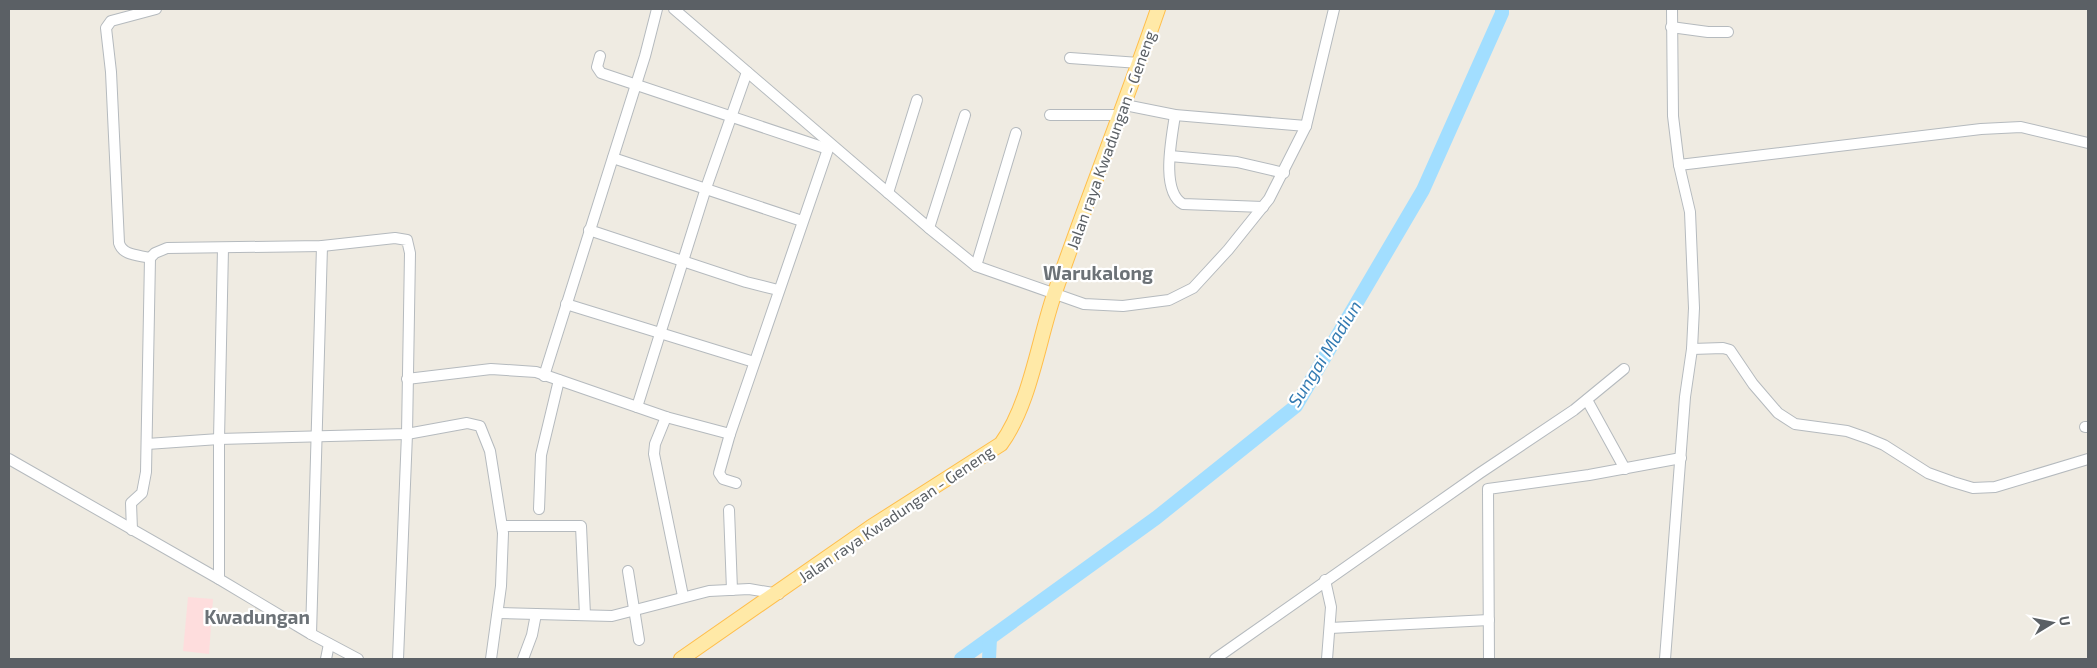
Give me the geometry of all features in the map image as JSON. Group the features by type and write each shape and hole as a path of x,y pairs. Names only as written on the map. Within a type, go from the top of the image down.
{"main road":[{"name":"Jalan raya Kwadungan - Geneng","path":"681,659 778,594 871,527 1001,444 1011,430 1019,411 1054,295 1123,110 1158,9"}],"street":[{"path":"150,258 126,253 119,243 112,81 106,28 111,21 156,9"},
{"path":"544,376 657,9"},
{"path":"674,9 829,146 976,266 1084,304 1123,306 1169,300 1184,294 1202,280 1263,207 1284,173 1306,126 1334,9"},
{"path":"1665,659 1685,397 1692,349 1694,308 1690,212 1679,165 1673,116 1672,9"},
{"path":"1671,27 1708,32 1728,32"},
{"path":"600,56 596,67 601,73 731,117 829,146"},
{"path":"1070,58 1139,64"},
{"path":"637,407 662,334 706,188 747,72"},
{"path":"888,193 917,100"},
{"path":"1050,115 1123,110 1306,126"},
{"path":"929,228 966,115"},
{"path":"1175,115 1170,156 1171,190 1174,197 1183,204 1263,207"},
{"path":"1679,165 1981,129 2021,127 2088,143"},
{"path":"976,266 1016,133"},
{"path":"736,483 723,479 719,473 778,290 829,146"},
{"path":"1170,156 1237,162 1284,173"},
{"path":"612,158 802,221"},
{"path":"589,230 684,262 778,290"},
{"path":"132,530 131,503 141,495 144,486 147,444 150,258 155,253 167,248 322,246 395,238 407,240 410,253 408,380 398,659"},
{"path":"311,634 322,246"},
{"path":"219,578 218,439 223,248"},
{"path":"566,304 754,362"},
{"path":"1692,349 1723,348 1730,350 1753,384 1785,419 1795,424 1847,432 1867,438 1884,445 1928,473 1973,488 1995,487 2088,459"},
{"path":"1215,659 1228,655 1326,580 1587,400 1624,368"},
{"path":"408,380 491,369 524,370 560,380 666,417 730,434"},
{"path":"539,509 541,455 560,380"},
{"path":"1587,400 1625,468"},
{"path":"666,417 655,444 655,466 673,539 683,596"},
{"path":"147,444 317,435 406,434 467,423 480,426 490,451 502,526 503,559 498,613 490,659"},
{"path":"1489,659 1488,489 1681,458"},
{"path":"9,459 219,578 311,634 358,659"},
{"path":"729,510 732,590"},
{"path":"502,526 581,526 585,615"},
{"path":"628,571 639,640"},
{"path":"1326,580 1331,607 1327,659"},
{"path":"498,613 612,616 634,612 683,596 709,591 732,590 778,594"},
{"path":"523,659 532,635 536,614"},
{"path":"1330,628 1489,620"},
{"path":"326,659 329,644"}],"shaded area":[{"path":"188,597 213,599 209,654 183,651"}],"waterway":[{"name":"Sungai Madiun","path":"961,659 1156,518 1296,406 1423,190 1502,13 1502,9"},
{"path":"989,659 990,638"}],"district":[{"name":"Warukalong","path":"1098,273"},
{"name":"Kwadungan","path":"257,617"}]}
